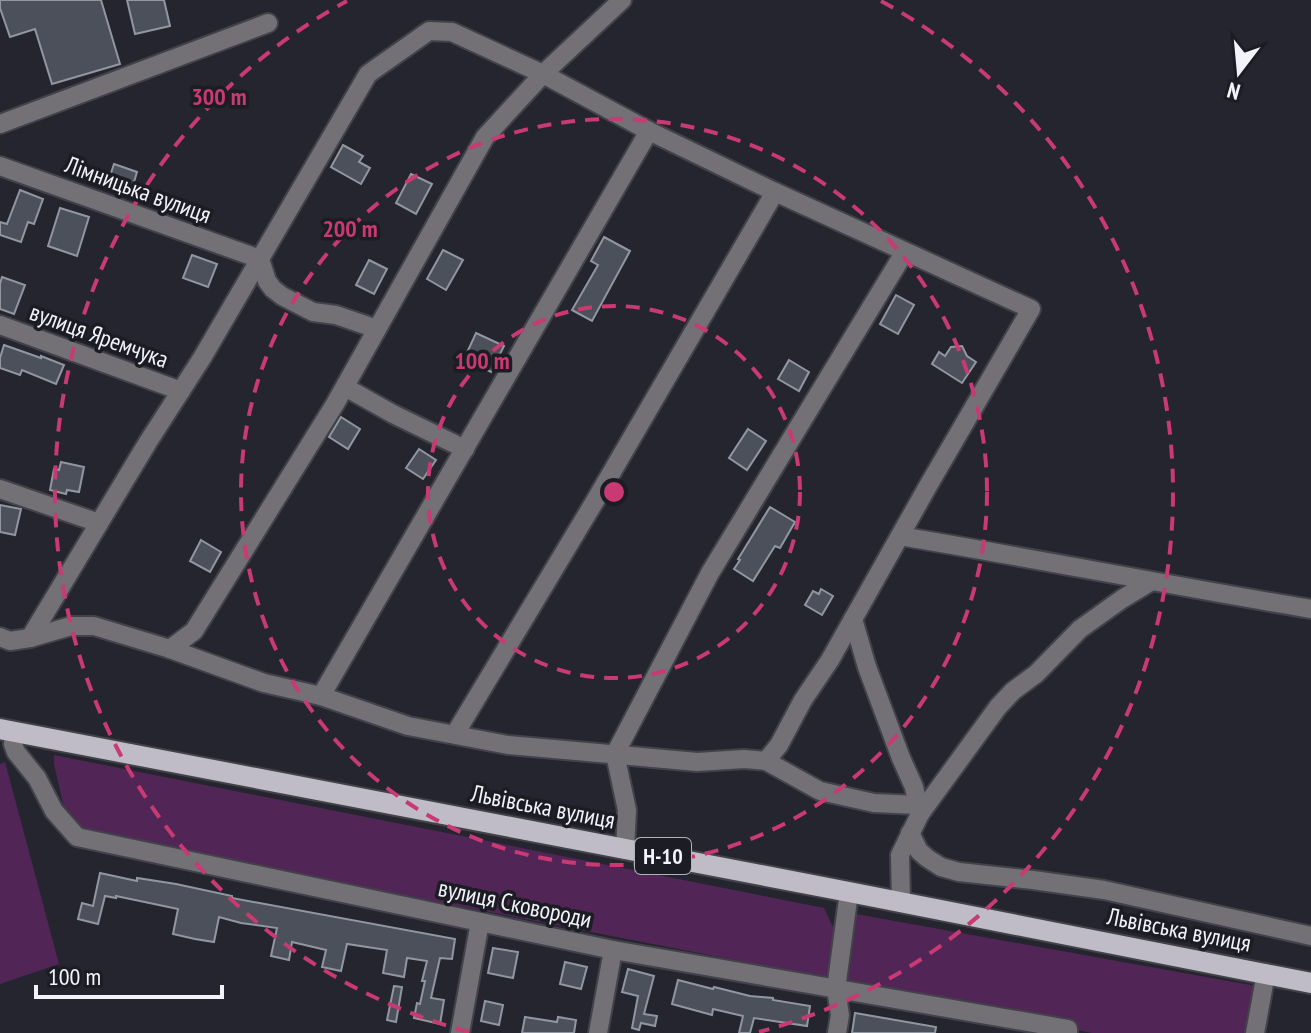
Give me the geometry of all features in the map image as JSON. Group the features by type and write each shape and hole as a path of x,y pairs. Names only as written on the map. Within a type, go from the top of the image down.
{"main road":[{"name":"Львівська вулиця","path":"7,731 1311,983"}],"street":[{"path":"170,649 194,631 345,387 485,137 543,74 622,0"},
{"path":"0,124 268,23"},
{"path":"30,638 181,391 368,74 429,31 452,32 543,74 649,131 775,192 1031,309 830,660 803,700 779,745 766,761"},
{"path":"321,696 649,131"},
{"name":"Лімницька вулиця","path":"0,166 260,259"},
{"path":"455,734 775,192"},
{"path":"625,850 627,810 615,754 710,573 904,253"},
{"path":"260,259 267,281 282,296 313,312 336,315 377,329"},
{"name":"вулиця Яремчука","path":"0,325 181,391"},
{"path":"345,387 465,449"},
{"path":"0,489 99,523"},
{"path":"900,536 1311,609"},
{"path":"901,902 900,855 919,810 998,707 1080,629 1150,582"},
{"path":"853,619 867,667 914,787 919,810"},
{"path":"0,637 10,641 71,626 94,626 264,683 321,696 408,726 508,745 697,762 766,761 820,791 919,810"},
{"name":"вулиця Сковороди","path":"7,731 16,752 37,778 54,811 77,837 613,950 1068,1031"},
{"path":"910,833 919,851 927,858 941,867 959,872 1104,890 1311,936"},
{"path":"837,1033 840,1015 836,989 849,892"},
{"path":"460,1033 480,922"},
{"path":"598,1033 613,950"},
{"path":"1255,1033 1266,973"}],"shaded area":[{"path":"54,755 824,908 839,940 832,979 69,830"},
{"path":"5,762 59,964 0,984 0,764"},
{"path":"856,914 1256,986 1248,1033 1092,1033 845,987"}],"building":[{"path":"0,0 101,0 120,64 52,84 35,29 10,37"},
{"path":"127,0 164,0 170,26 135,34"},
{"path":"343,145 363,156 359,162 370,168 361,184 331,167"},
{"path":"114,164 137,172 131,192 107,185"},
{"path":"411,174 432,184 416,214 396,203"},
{"path":"20,190 43,199 34,224 28,222 21,242 0,235 0,222 7,224"},
{"path":"60,208 89,217 77,256 48,246"},
{"path":"604,237 630,251 592,321 572,310 598,265 591,261"},
{"path":"443,250 463,260 446,290 427,279"},
{"path":"192,255 217,264 208,287 183,278"},
{"path":"369,260 387,269 374,294 356,285"},
{"path":"2,277 25,285 14,314 0,309"},
{"path":"896,295 914,305 898,334 880,324"},
{"path":"476,333 504,346 491,372 464,359"},
{"path":"4,345 64,365 56,384 22,370 20,375 0,368"},
{"path":"962,346 967,356 976,362 962,383 932,364 939,352 945,356 951,347"},
{"path":"789,360 809,372 799,391 778,379"},
{"path":"341,417 360,429 348,449 329,437"},
{"path":"748,429 766,441 747,470 729,458"},
{"path":"419,449 436,460 423,479 406,468"},
{"path":"61,462 84,467 79,492 67,490 66,494 50,490 54,469 59,470"},
{"path":"0,505 21,509 15,535 0,532"},
{"path":"770,507 795,522 780,548 775,546 753,581 734,569"},
{"path":"201,540 221,552 210,572 190,561"},
{"path":"821,589 833,596 822,615 805,605 813,591 819,594"},
{"path":"100,873 137,881 137,878 176,884 232,898 455,939 452,959 440,958 431,998 444,1000 440,1024 414,1018 417,1003 420,1004 427,961 407,958 404,977 383,973 387,950 347,944 341,971 322,967 326,950 292,942 289,960 271,956 277,928 219,917 214,942 195,939 173,934 178,909 116,896 105,896 98,924 78,919 82,903 93,906"},
{"path":"493,948 518,952 513,978 488,973"},
{"path":"565,962 587,967 581,989 560,984"},
{"path":"628,969 654,976 644,1014 657,1016 655,1026 641,1023 639,1030 632,1028 638,996 622,992"},
{"path":"678,980 810,1006 807,1026 754,1018 750,1033 739,1033 743,1016 713,1009 712,1015 672,1004"},
{"path":"394,986 402,987 396,1022 387,1020"},
{"path":"485,1001 503,1005 499,1025 481,1021"},
{"path":"855,1013 936,1027 935,1033 852,1033"},
{"path":"525,1017 557,1022 558,1017 576,1020 574,1033 522,1033"}]}
